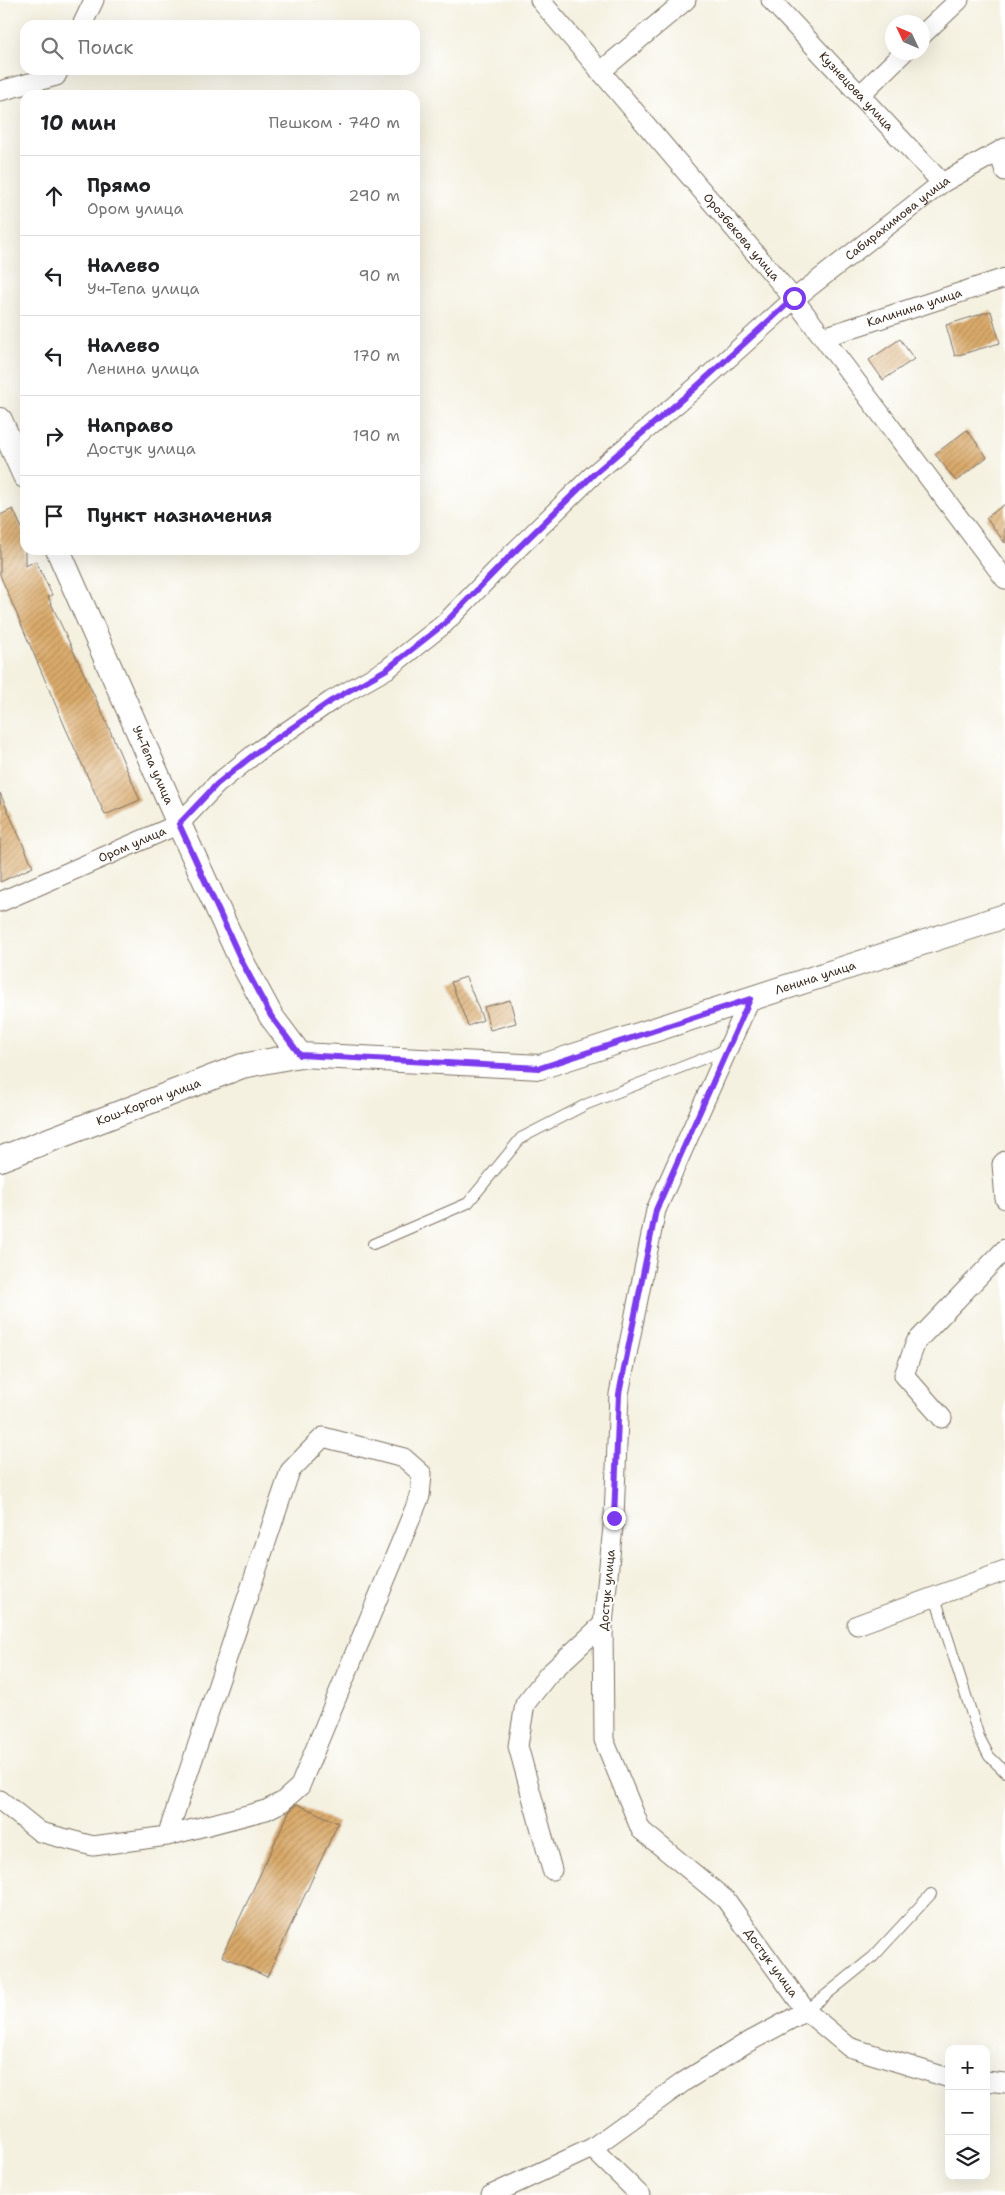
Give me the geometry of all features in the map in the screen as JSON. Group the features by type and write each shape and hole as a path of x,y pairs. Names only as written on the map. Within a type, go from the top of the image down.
{"street":[{"path":"84,20 94,0"},
{"name":"Орозбекова улица","path":"540,0 794,298 1005,579"},
{"path":"600,72 686,0"},
{"name":"Кузнецова улица","path":"772,0 942,182"},
{"path":"930,27 959,0"},
{"path":"861,94 896,60"},
{"path":"0,91 56,75"},
{"path":"1002,150 1005,171"},
{"name":"Сабирахимова улица","path":"794,298 942,182 1002,150"},
{"name":"Калинина улица","path":"824,337 1005,278"},
{"name":"Ором улица","path":"0,902 179,824 217,784 257,752 331,701 387,669 444,624 594,474 694,389 794,298"},
{"path":"0,420 20,465"},
{"name":"Уч-Тепа улица","path":"60,555 246,970 271,1016 300,1055"},
{"name":"Ленина улица","path":"300,1055 540,1068 1005,916"},
{"name":"Достук улица","path":"750,999 656,1210 619,1394 614,1518 603,1624 604,1740 640,1830 726,1900 806,2011 849,2047 945,2077"},
{"name":"Кош-Коргон улица","path":"0,1159 242,1066 300,1055"},
{"path":"1005,1161 1002,1164 1005,1199"},
{"path":"942,1418 904,1375 916,1342 1005,1249"},
{"path":"0,1800 40,1832 93,1846 167,1836 266,1810 282,1802 300,1786 420,1496 422,1474 404,1458 323,1437 290,1471 167,1836"},
{"path":"858,1625 1005,1571"},
{"path":"552,1870 518,1746 525,1704 548,1675 603,1624"},
{"name":"Достук улица","path":"491,2195 592,2148 685,2080 743,2045 806,2011"},
{"path":"990,2081 1005,2083"},
{"path":"592,2148 640,2195"}],"lane":[{"path":"373,1244 468,1203 521,1138 587,1104 728,1048"},
{"path":"935,1597 979,1737 989,1756 1005,1772"},
{"path":"806,2011 873,1957 931,1894"}],"building":[{"path":"991,311 1000,343 955,356 946,325"},
{"path":"900,339 914,359 883,380 869,360"},
{"path":"967,430 987,457 956,481 935,454"},
{"path":"1005,504 1005,543 986,518"},
{"path":"13,509 20,524 20,555 25,555 25,566 36,561 52,595 48,597 102,712 140,800 105,815 0,575 0,515"},
{"path":"0,793 33,867 0,882"},
{"path":"466,977 483,1020 468,1026 451,982"},
{"path":"510,1000 516,1023 490,1030 484,1007"},
{"path":"297,1804 338,1823 267,1977 222,1956 290,1810"}],"route":[{"path":"614,1518 619,1394 656,1210 750,999 540,1068 300,1055 271,1016 242,962 179,824 217,784 257,752 331,701 387,669 444,624 594,474 694,389 794,298"}]}
